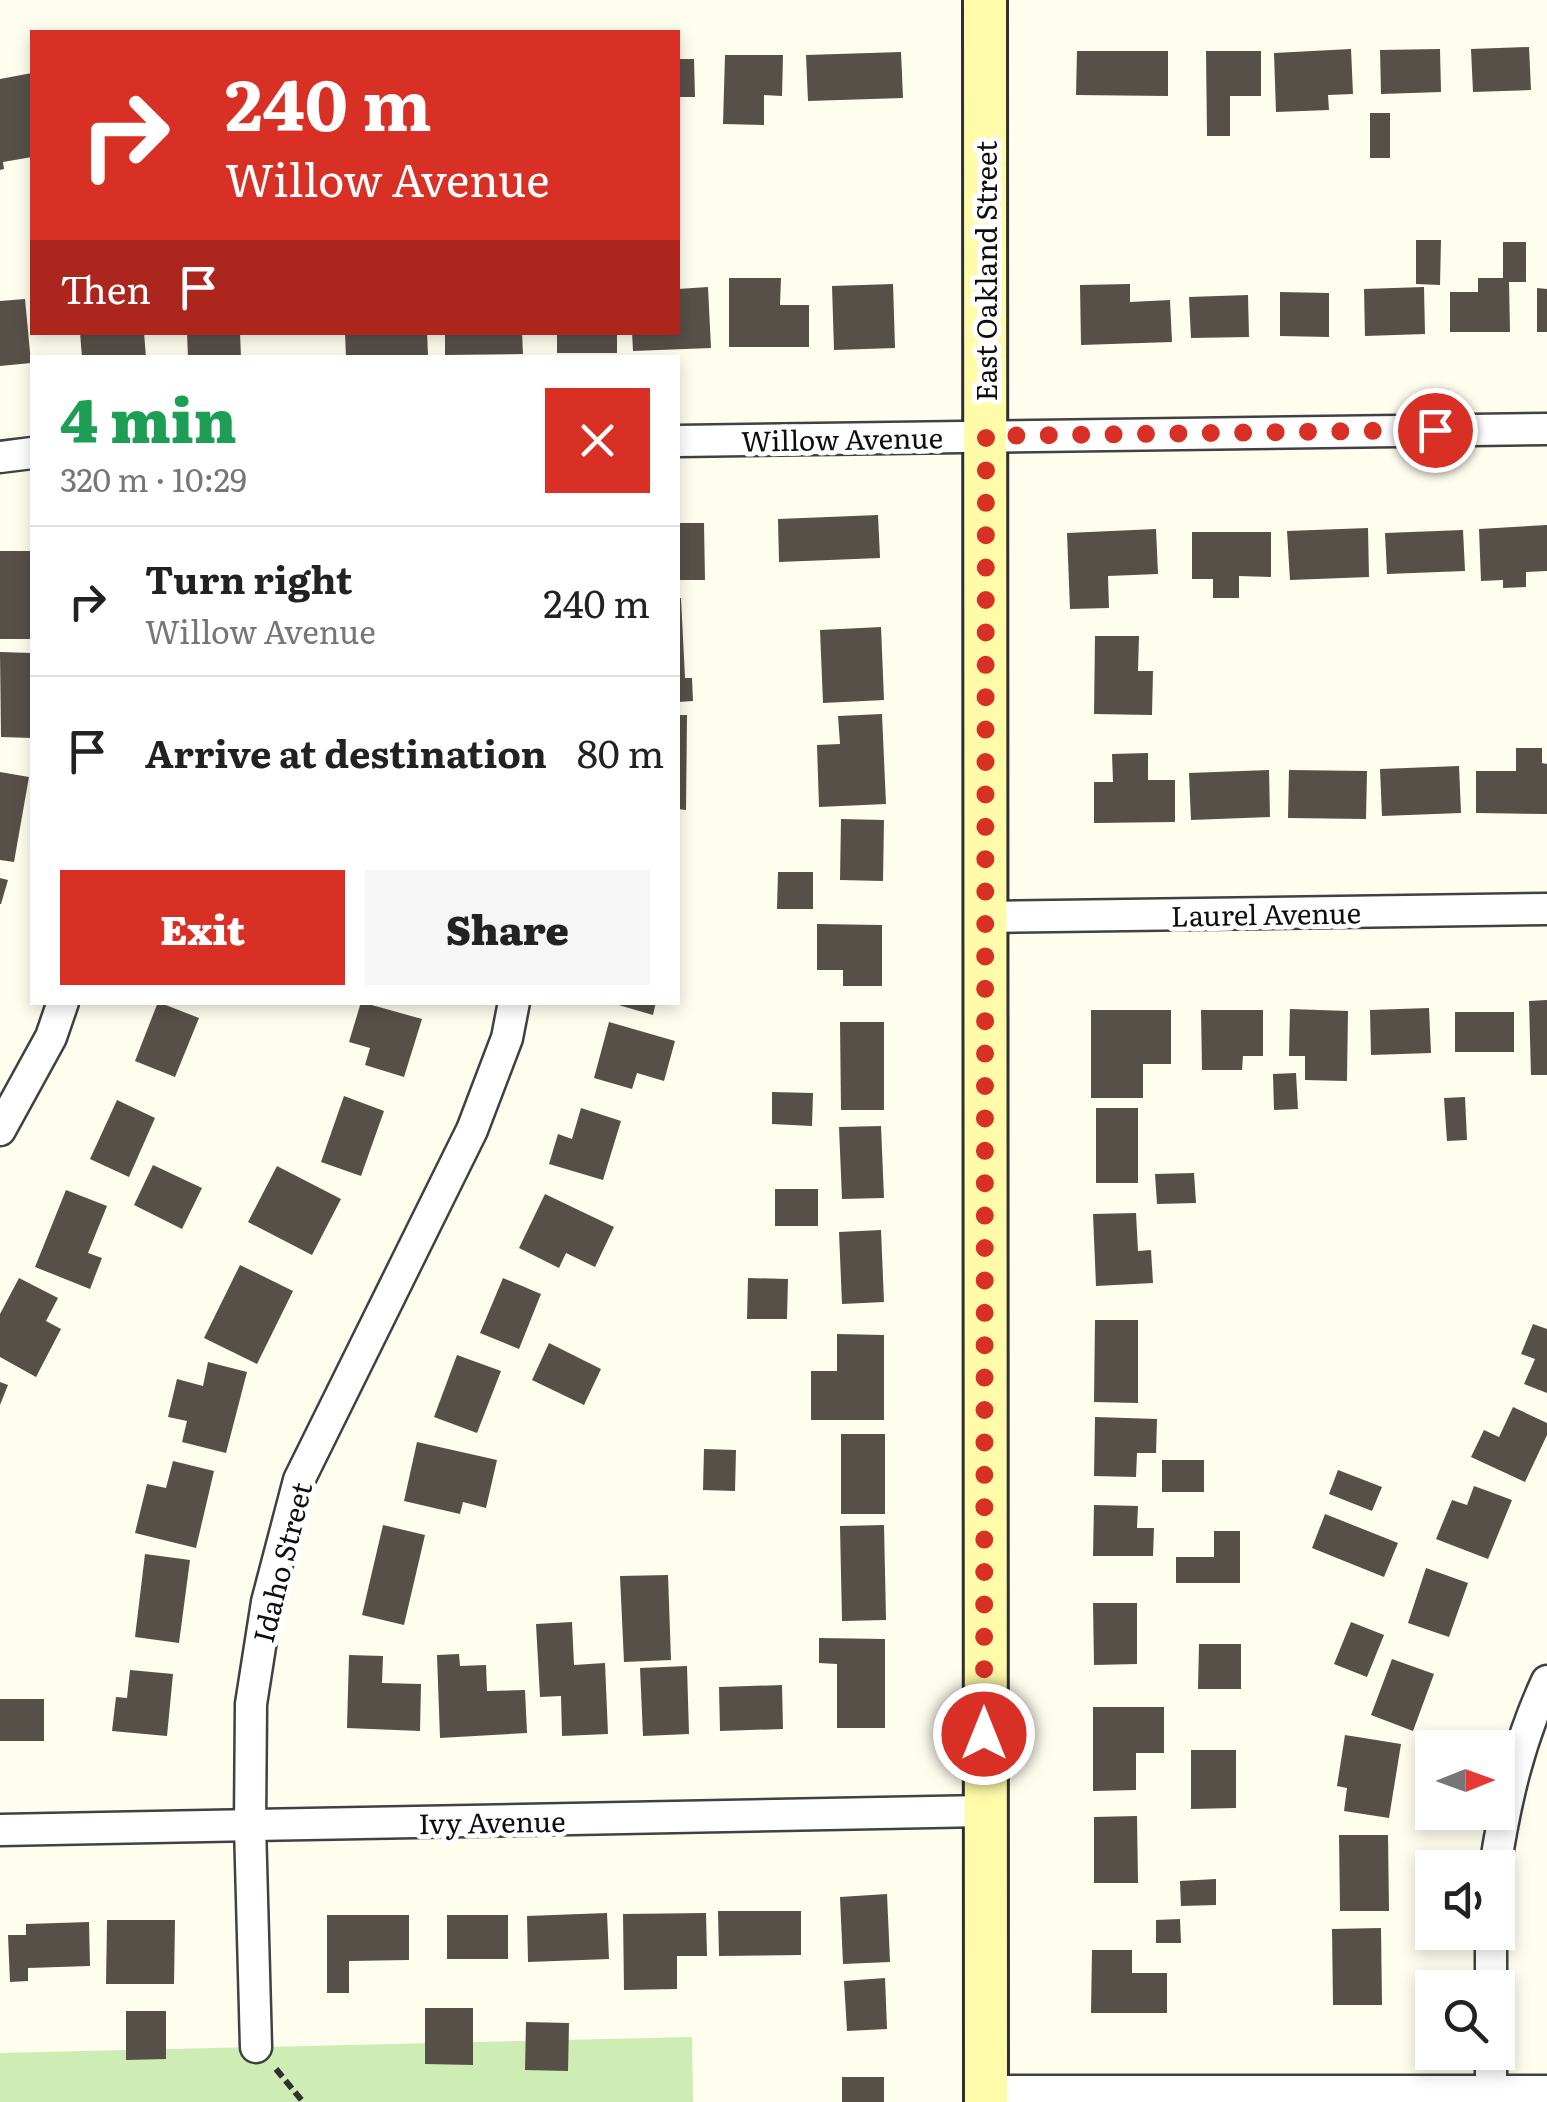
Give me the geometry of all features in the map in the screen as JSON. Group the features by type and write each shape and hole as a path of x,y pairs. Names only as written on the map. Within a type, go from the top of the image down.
{"street":[{"name":"East Oakland Street","path":"985,0 986,2097"},
{"name":"Willow Avenue","path":"680,441 1547,429"},
{"path":"0,457 30,453"},
{"name":"Laurel Avenue","path":"985,918 1547,909"},
{"path":"0,1130 52,1036 62,1005"},
{"name":"Idaho Street","path":"256,2047 251,1704 267,1602 299,1480 472,1130 507,1038 513,1005"},
{"path":"1499,1850 1510,1780 1547,1681"},
{"name":"Ivy Avenue","path":"0,1830 984,1811"},
{"path":"1491,2070 1491,2097"},
{"path":"986,2097 1491,2097 1547,2092"}],"path":[{"path":"256,2047 304,2102"}],"green space":[{"path":"692,2037 693,2102 0,2102 0,2053"}],"building":[{"path":"1529,47 1531,90 1473,92 1471,49"},
{"path":"1351,49 1353,94 1328,95 1329,110 1276,112 1274,53"},
{"path":"1440,49 1441,92 1381,94 1380,50"},
{"path":"1077,51 1168,51 1168,96 1076,95"},
{"path":"1206,51 1261,51 1261,96 1230,96 1230,136 1207,136"},
{"path":"901,52 903,98 808,101 806,55"},
{"path":"725,55 783,55 782,96 764,95 764,125 723,124"},
{"path":"680,59 694,59 695,97 680,97"},
{"path":"30,73 30,157 3,162 4,169 0,170 0,79"},
{"path":"1370,113 1390,113 1390,158 1370,158"},
{"path":"1416,240 1441,240 1440,285 1416,284"},
{"path":"1503,242 1526,242 1526,282 1509,282 1510,332 1450,332 1450,292 1478,292 1478,278 1503,278"},
{"path":"729,278 781,278 780,305 809,305 809,347 729,347"},
{"path":"893,284 895,348 834,350 832,286"},
{"path":"1130,284 1130,302 1170,300 1172,342 1081,345 1080,285"},
{"path":"708,287 711,348 633,351 632,335 680,335 680,289"},
{"path":"1424,287 1425,334 1365,336 1364,289"},
{"path":"1537,288 1547,289 1547,332 1537,332"},
{"path":"1280,292 1329,293 1329,337 1280,336"},
{"path":"1248,295 1249,337 1191,338 1189,297"},
{"path":"25,299 30,363 0,366 0,301"},
{"path":"80,335 144,335 146,355 82,355"},
{"path":"187,335 240,335 241,355 188,355"},
{"path":"345,335 427,335 428,355 346,355"},
{"path":"445,335 522,335 523,354 445,355"},
{"path":"557,335 617,335 617,353 557,353"},
{"path":"878,515 880,558 779,562 778,519"},
{"path":"680,523 704,523 705,580 680,580"},
{"path":"1547,525 1547,571 1526,572 1526,587 1503,588 1503,580 1481,581 1479,529"},
{"path":"1368,528 1369,577 1290,580 1287,531"},
{"path":"1156,529 1158,574 1108,576 1109,608 1070,609 1067,533"},
{"path":"1463,530 1465,571 1387,574 1385,533"},
{"path":"1192,532 1271,532 1271,577 1239,576 1239,598 1213,598 1213,579 1192,579"},
{"path":"0,551 30,551 30,639 0,639"},
{"path":"680,598 685,678 692,678 693,701 680,702"},
{"path":"881,627 884,700 823,703 820,630"},
{"path":"1095,636 1139,636 1138,671 1153,671 1152,715 1094,714"},
{"path":"0,652 30,653 30,738 1,737"},
{"path":"882,714 886,804 819,807 817,745 840,744 838,716"},
{"path":"680,715 687,715 686,810 680,809"},
{"path":"1516,748 1542,748 1542,763 1547,764 1547,814 1476,813 1476,771 1516,771"},
{"path":"1148,753 1148,780 1175,780 1175,822 1094,823 1094,782 1113,782 1112,754"},
{"path":"1459,766 1461,813 1382,816 1380,769"},
{"path":"1269,770 1270,817 1191,820 1189,773"},
{"path":"1289,770 1367,771 1366,819 1288,818"},
{"path":"0,772 29,777 14,862 0,860"},
{"path":"841,819 884,820 883,881 840,880"},
{"path":"778,872 813,872 813,909 777,909"},
{"path":"0,878 8,880 1,904 0,904"},
{"path":"817,924 882,925 882,986 843,986 843,970 817,970"},
{"path":"1547,1000 1547,1075 1531,1075 1529,1001"},
{"path":"157,1005 199,1018 175,1077 135,1061"},
{"path":"360,1005 422,1019 404,1077 365,1065 370,1048 349,1042"},
{"path":"618,1005 655,1005 653,1015"},
{"path":"1429,1008 1431,1053 1371,1055 1370,1010"},
{"path":"1290,1009 1348,1011 1347,1081 1305,1080 1305,1056 1289,1056"},
{"path":"1091,1010 1171,1010 1171,1064 1143,1064 1143,1098 1091,1098"},
{"path":"1201,1010 1263,1010 1263,1056 1243,1056 1242,1070 1202,1070"},
{"path":"1455,1012 1514,1012 1514,1052 1455,1052"},
{"path":"609,1022 675,1041 664,1081 637,1073 632,1089 594,1078"},
{"path":"840,1022 884,1022 884,1110 841,1110"},
{"path":"1296,1073 1298,1109 1274,1110 1273,1074"},
{"path":"772,1092 813,1093 812,1126 772,1124"},
{"path":"344,1096 384,1111 361,1176 321,1162"},
{"path":"1465,1097 1467,1140 1447,1141 1444,1098"},
{"path":"117,1100 155,1118 129,1177 90,1159"},
{"path":"581,1108 621,1121 603,1180 549,1164 558,1134 572,1139"},
{"path":"1096,1108 1138,1108 1138,1183 1096,1183"},
{"path":"881,1126 884,1198 842,1199 839,1127"},
{"path":"153,1165 202,1188 182,1229 134,1205"},
{"path":"277,1166 341,1199 312,1255 248,1222"},
{"path":"1194,1173 1196,1203 1157,1204 1155,1174"},
{"path":"775,1189 818,1189 818,1226 775,1226"},
{"path":"66,1190 107,1206 88,1253 102,1258 90,1289 35,1267"},
{"path":"545,1194 614,1227 595,1267 566,1253 559,1268 519,1248"},
{"path":"1136,1213 1138,1251 1151,1250 1153,1283 1096,1286 1093,1214"},
{"path":"881,1230 884,1302 842,1304 839,1232"},
{"path":"240,1265 293,1291 257,1364 204,1338"},
{"path":"19,1278 58,1298 46,1321 61,1329 36,1377 0,1357 0,1314"},
{"path":"503,1278 541,1294 519,1349 480,1333"},
{"path":"748,1278 788,1279 787,1319 747,1319"},
{"path":"1095,1320 1138,1320 1138,1403 1094,1402"},
{"path":"1533,1324 1547,1329 1547,1393 1524,1384 1535,1359 1521,1354"},
{"path":"837,1334 884,1335 884,1420 811,1420 811,1371 837,1371"},
{"path":"549,1343 601,1369 584,1405 532,1380"},
{"path":"457,1355 501,1371 477,1433 434,1417"},
{"path":"208,1362 247,1372 226,1453 182,1442 187,1421 168,1417 177,1379 203,1386"},
{"path":"0,1382 8,1385 0,1405"},
{"path":"1513,1407 1547,1423 1547,1435 1525,1482 1471,1457 1484,1430 1499,1437"},
{"path":"1095,1417 1157,1419 1156,1453 1137,1453 1136,1477 1094,1476"},
{"path":"841,1434 885,1434 885,1514 841,1514"},
{"path":"417,1442 497,1460 486,1508 463,1502 460,1514 404,1501"},
{"path":"704,1449 736,1450 735,1491 703,1490"},
{"path":"1162,1460 1204,1460 1204,1492 1162,1492"},
{"path":"173,1461 214,1471 196,1548 135,1533 147,1484 166,1488"},
{"path":"1338,1470 1382,1487 1372,1511 1329,1494"},
{"path":"1474,1486 1512,1500 1488,1559 1436,1539 1452,1500 1467,1505"},
{"path":"1094,1505 1138,1506 1137,1528 1154,1528 1153,1556 1093,1556"},
{"path":"1325,1514 1398,1543 1384,1577 1312,1548"},
{"path":"383,1525 425,1535 404,1625 362,1615"},
{"path":"884,1525 886,1620 842,1621 840,1526"},
{"path":"1214,1531 1240,1531 1240,1583 1176,1583 1176,1557 1214,1557"},
{"path":"145,1554 190,1560 179,1643 135,1637"},
{"path":"1426,1568 1468,1583 1449,1637 1408,1623"},
{"path":"668,1575 671,1660 624,1662 620,1576"},
{"path":"1093,1603 1137,1603 1137,1664 1094,1665"},
{"path":"572,1622 574,1665 605,1663 608,1734 562,1736 561,1696 540,1697 536,1624"},
{"path":"1351,1622 1384,1635 1367,1677 1334,1664"},
{"path":"819,1638 885,1639 885,1728 837,1728 837,1664 819,1663"},
{"path":"1199,1644 1241,1644 1241,1689 1198,1689"},
{"path":"459,1654 460,1666 486,1665 487,1691 525,1690 527,1733 440,1738 437,1655"},
{"path":"349,1655 383,1656 382,1683 421,1684 420,1731 347,1728"},
{"path":"1392,1659 1434,1674 1413,1731 1371,1715"},
{"path":"687,1666 689,1734 643,1736 640,1668"},
{"path":"130,1670 173,1674 167,1736 112,1731 116,1697 127,1698"},
{"path":"782,1685 783,1729 720,1731 719,1687"},
{"path":"0,1699 44,1699 44,1741 0,1741"},
{"path":"1093,1707 1164,1707 1164,1753 1136,1753 1136,1790 1093,1791"},
{"path":"1345,1735 1401,1744 1389,1818 1344,1811 1347,1788 1337,1786"},
{"path":"1191,1750 1236,1750 1236,1808 1191,1809"},
{"path":"1137,1816 1138,1883 1094,1883 1094,1817"},
{"path":"1339,1835 1388,1835 1389,1911 1340,1911"},
{"path":"1216,1879 1216,1905 1181,1906 1180,1881"},
{"path":"887,1894 890,1962 843,1964 840,1897"},
{"path":"718,1911 801,1911 801,1955 719,1956"},
{"path":"607,1913 609,1959 528,1962 527,1916"},
{"path":"706,1913 707,1956 677,1956 677,1989 624,1990 623,1914"},
{"path":"327,1915 409,1915 409,1960 349,1961 349,1993 327,1993"},
{"path":"447,1915 508,1915 508,1959 447,1959"},
{"path":"1180,1919 1181,1943 1156,1943 1156,1920"},
{"path":"107,1920 175,1920 174,1984 106,1984"},
{"path":"89,1922 90,1966 28,1968 28,1981 10,1982 8,1935 26,1935 26,1924"},
{"path":"1381,1928 1382,2005 1333,2005 1332,1929"},
{"path":"1092,1950 1132,1950 1132,1973 1167,1973 1167,2013 1091,2013"},
{"path":"885,1978 887,2029 847,2031 844,1981"},
{"path":"425,2008 473,2008 473,2065 425,2064"},
{"path":"126,2011 166,2011 166,2059 126,2060"},
{"path":"526,2022 569,2023 568,2071 525,2070"},
{"path":"842,2077 884,2077 884,2102 842,2102"}],"route":[{"path":"984,1734 986,436 1435,430"}]}
